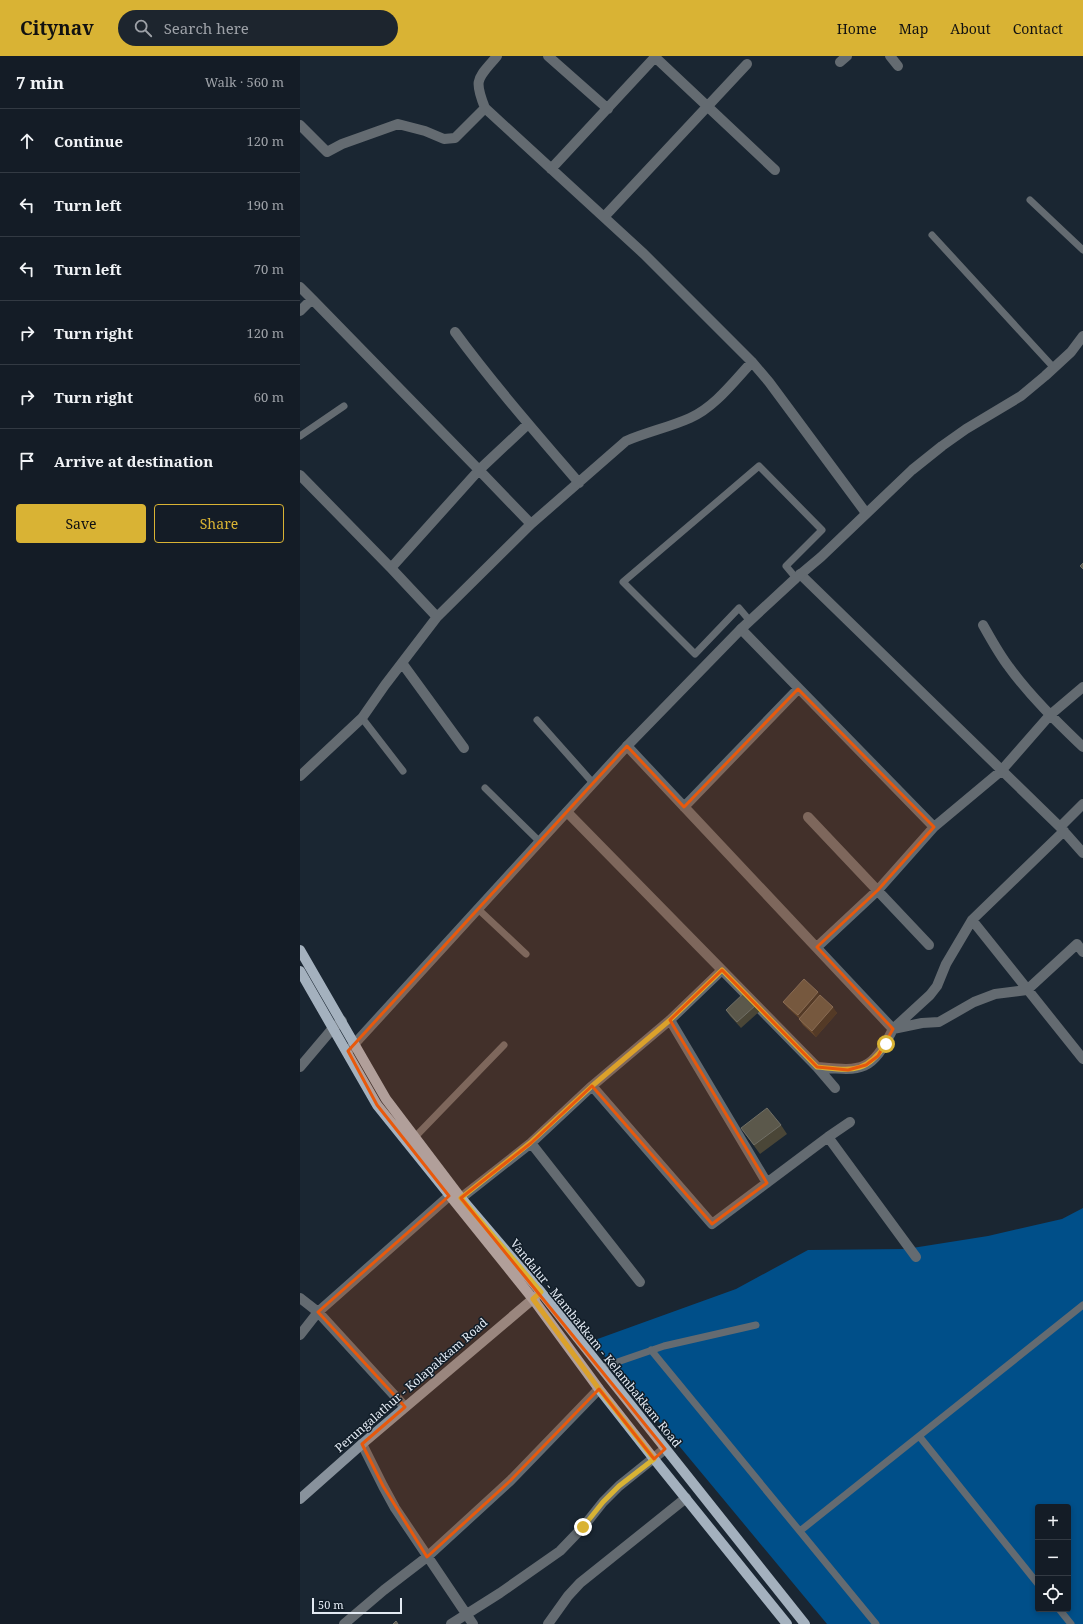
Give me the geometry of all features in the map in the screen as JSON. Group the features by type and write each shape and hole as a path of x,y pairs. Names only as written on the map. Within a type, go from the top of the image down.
{"main road":[{"name":"Vandalur - Mambakkam - Kelambakkam Road","path":"300,950 342,1021 351,1048 378,1105 533,1299 599,1389 786,1624"},
{"name":"Vandalur - Mambakkam - Kelambakkam Road","path":"300,971 333,1028 351,1048 386,1099 461,1198 541,1292 805,1624"},
{"name":"Perungalathur - Kolapakkam Road","path":"300,1499 405,1407 541,1292"}],"street":[{"path":"497,56 480,76 477,82 478,92 485,108 644,254 752,362 769,382 866,512"},
{"path":"548,56 608,109"},
{"path":"890,56 898,66"},
{"path":"551,169 655,57 775,170"},
{"path":"604,217 747,64"},
{"path":"300,125 327,152 342,144 398,124 425,131 444,139 455,138 485,108"},
{"path":"300,287 531,524"},
{"path":"300,311 312,299"},
{"path":"456,332 476,360 528,424 579,483"},
{"path":"351,1048 627,746 741,629 798,576 821,557 866,512 912,470 966,429 1021,396 1071,352 1083,336"},
{"path":"300,776 362,718 402,662 437,617 531,524 626,441 691,418 706,409 752,362"},
{"path":"391,568 479,470 528,424"},
{"path":"300,475 437,617"},
{"path":"798,576 1062,829 1083,853"},
{"path":"983,625 1009,667 1050,715 1083,747"},
{"path":"741,629 934,827"},
{"path":"402,662 464,748"},
{"path":"817,947 878,890 934,827 1001,771 1050,715 1083,687"},
{"path":"684,807 798,689"},
{"path":"627,746 893,1029"},
{"path":"817,1067 848,1070 856,1069 866,1065 878,1056 893,1029 933,990 946,964 972,920 1062,829 1083,804"},
{"path":"567,812 817,1067 835,1088"},
{"path":"808,818 929,945"},
{"path":"972,920 1083,1059"},
{"path":"893,1029 922,1023 939,1022 974,1002 995,994 1027,990 1081,945"},
{"path":"461,1198 530,1143 592,1086 670,1020 722,970"},
{"path":"670,1020 767,1183"},
{"path":"300,1066 333,1028 342,1021"},
{"path":"592,1086 712,1224 850,1122"},
{"path":"828,1137 916,1257"},
{"path":"530,1143 640,1282"},
{"path":"300,1336 318,1312 450,1196"},
{"path":"300,1298 318,1312 405,1407"},
{"path":"344,1624 384,1590 427,1557 510,1481 599,1389"},
{"path":"362,1444 386,1492 427,1557 473,1624"},
{"path":"451,1624 560,1551 619,1486 665,1449"},
{"path":"548,1624 568,1596 580,1583 686,1498"}],"lane":[{"path":"1030,200 1083,250"},
{"path":"932,235 1054,368"},
{"path":"300,436 344,406"},
{"path":"750,621 739,608 696,654 623,582 759,466 822,530 786,566 798,576"},
{"path":"362,718 403,771"},
{"path":"537,720 593,783"},
{"path":"485,788 540,842"},
{"path":"478,909 526,954"},
{"path":"415,1137 504,1045"},
{"path":"800,1531 1083,1305"},
{"path":"600,1368 664,1346 756,1325"},
{"path":"651,1350 876,1624"},
{"path":"919,1436 1035,1580"},
{"path":"1061,1612 1071,1624"}],"highlighted area":[{"path":"798,689 934,827 878,890 817,947 893,1029 878,1056 866,1065 848,1070 817,1067 722,970 670,1020 767,1183 712,1224 592,1086 531,1143 461,1198 665,1449 654,1459 599,1389 510,1481 427,1557 383,1486 362,1444 405,1407 318,1312 449,1196 377,1105 348,1051 627,746 684,807"}],"shaded area":[{"path":"1083,1208 1083,1624 827,1624 592,1341 736,1289 808,1250 906,1249 988,1236 1062,1219"}],"building":[{"path":"804,979 818,992 798,1015 783,1002"},
{"path":"744,993 756,1005 737,1022 726,1010"},
{"path":"820,995 833,1007 812,1031 799,1019"},
{"path":"767,1108 781,1125 754,1145 741,1128"}],"route":[{"path":"583,1527 603,1502 619,1486 654,1459 599,1389 533,1299 541,1292 461,1198 530,1143 592,1086 670,1020 722,970 817,1067 848,1070 856,1069 866,1065 878,1056 886,1044"}]}
